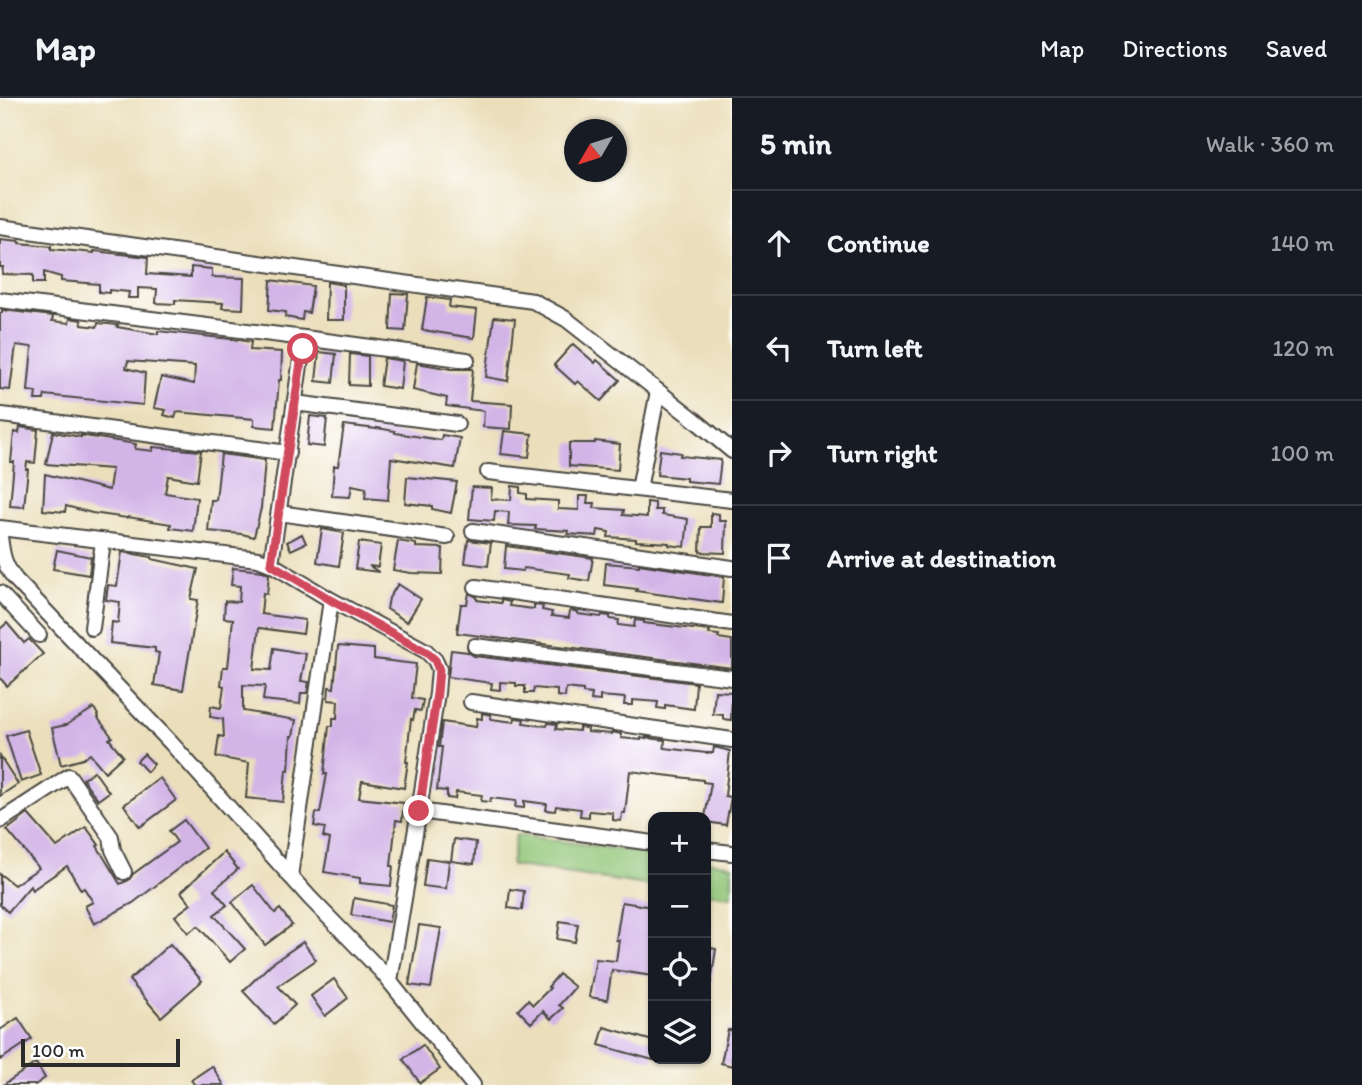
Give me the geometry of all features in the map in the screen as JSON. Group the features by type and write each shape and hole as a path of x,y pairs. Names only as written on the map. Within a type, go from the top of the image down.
{"street":[{"path":"0,227 533,301 566,319 732,451"},
{"path":"0,300 467,360"},
{"path":"271,564 304,338"},
{"path":"639,489 658,391"},
{"path":"295,404 457,424"},
{"path":"2,415 288,453"},
{"path":"488,472 732,500"},
{"path":"279,513 447,537"},
{"path":"0,528 258,559 426,652 435,660 439,670 437,693 390,981"},
{"path":"473,531 732,568"},
{"path":"0,536 7,569 16,580 171,743 290,876 390,981 473,1085"},
{"path":"92,628 103,541"},
{"path":"476,587 732,624"},
{"path":"0,593 40,635"},
{"path":"290,876 331,600"},
{"path":"475,646 732,678"},
{"path":"471,702 732,740"},
{"path":"0,821 69,776 111,837 113,850 124,872"},
{"path":"419,811 648,842"},
{"path":"711,851 732,853"}],"green space":[{"path":"516,835 648,853 648,885 511,865"},
{"path":"711,862 732,865 732,896 711,894"}],"building":[{"path":"0,239 51,246 51,249 148,257 147,274 191,277 191,267 212,269 212,277 244,278 243,309 222,308 223,303 175,300 175,304 156,303 157,289 138,288 138,298 128,298 129,292 99,292 99,284 61,281 61,277 44,272 44,283 33,283 33,275 2,274"},
{"path":"271,280 313,286 309,313 303,312 302,320 285,317 286,312 269,310"},
{"path":"327,282 344,285 344,320 326,320"},
{"path":"392,293 408,294 405,331 390,330"},
{"path":"427,297 450,300 449,307 477,310 474,338 422,330"},
{"path":"2,310 53,316 52,321 69,323 70,318 81,320 82,325 97,327 98,323 158,334 158,331 240,340 251,342 250,350 282,352 275,428 254,426 254,419 177,412 175,418 164,415 166,410 154,408 161,377 194,384 195,366 128,361 126,368 145,373 143,405 45,395 44,400 35,400 36,392 28,391 32,347 16,345 10,390 0,389"},
{"path":"494,317 515,319 508,381 486,377"},
{"path":"573,344 620,380 601,401 578,381 575,384 554,365"},
{"path":"319,352 336,354 333,383 316,381"},
{"path":"350,354 368,356 368,386 349,385"},
{"path":"384,358 403,361 400,389 380,386"},
{"path":"417,363 451,369 473,369 470,401 512,404 511,429 483,427 484,411 446,406 447,398 413,390"},
{"path":"310,416 327,418 324,447 307,445"},
{"path":"344,425 441,440 442,435 460,438 455,468 391,458 388,500 365,498 366,488 352,485 350,497 332,496 334,466 338,466"},
{"path":"20,427 38,430 35,463 27,462 24,507 10,506 14,432 19,433"},
{"path":"504,431 532,434 529,457 501,454"},
{"path":"53,432 136,444 135,449 153,451 153,447 201,451 197,481 168,476 165,493 197,498 193,531 170,528 171,524 92,513 66,506 65,512 43,510 45,474 109,490 112,469 46,464"},
{"path":"595,441 620,444 618,470 569,466 569,443"},
{"path":"660,450 681,453 680,456 721,460 718,484 657,475"},
{"path":"221,454 265,460 261,508 254,537 208,531 211,500 216,500"},
{"path":"407,477 457,482 451,513 432,509 432,506 405,503"},
{"path":"512,486 520,487 520,493 527,494 527,499 558,501 558,509 579,510 579,496 588,496 587,503 595,503 594,508 624,510 623,515 647,517 647,502 655,503 655,510 662,510 662,515 688,519 685,547 608,537 609,532 598,530 597,536 535,529 536,526 508,525 509,512 495,511 494,521 469,519 472,487 492,488 491,499 511,500"},
{"path":"711,513 719,514 719,521 726,521 725,553 700,552 701,527 711,527"},
{"path":"322,529 344,533 339,566 317,562"},
{"path":"302,534 306,543 291,550 287,542"},
{"path":"468,540 491,543 488,566 465,563"},
{"path":"398,541 416,544 416,547 443,548 442,574 393,570"},
{"path":"359,542 381,545 378,567 369,566 379,572 355,569"},
{"path":"506,546 593,558 589,581 569,578 570,574 524,568 523,571 504,569"},
{"path":"57,550 91,557 89,575 53,569"},
{"path":"122,552 198,569 191,599 198,600 183,690 154,685 159,653 155,652 155,648 110,643 112,622 118,623 120,602 106,600 108,585 117,586"},
{"path":"606,563 639,564 724,577 722,603 604,585"},
{"path":"233,568 269,574 267,594 263,593 261,614 305,620 303,634 259,628 254,669 271,670 274,648 306,654 301,681 309,682 307,693 301,693 300,704 263,700 265,686 243,685 243,711 296,720 291,736 289,770 286,770 283,802 246,798 249,763 216,757 219,736 224,737 223,719 210,717 211,706 221,708 223,667 228,667 233,619 224,618 225,601 239,602 240,586 231,585"},
{"path":"398,584 421,599 407,622 387,609 389,598"},
{"path":"469,593 477,597 477,600 501,603 501,600 510,602 509,606 534,609 534,605 543,606 542,610 552,612 551,616 569,618 570,610 578,614 610,616 610,619 619,620 618,625 634,627 635,620 710,631 709,634 719,635 718,638 732,640 732,668 457,633 461,604 467,604"},
{"path":"7,623 24,643 29,639 43,654 7,686 0,678 0,629"},
{"path":"338,646 374,649 374,659 416,664 412,698 423,700 421,711 415,710 413,720 411,719 404,788 362,781 359,798 404,803 402,821 396,820 391,886 360,883 360,878 324,872 330,839 323,837 325,828 314,826 316,813 320,813 327,774 324,774 329,726 333,726 333,718 337,718 338,701 328,700 329,687 334,688"},
{"path":"451,650 468,652 474,656 696,683 694,709 665,705 665,709 657,708 658,702 633,700 633,705 624,705 625,698 600,696 600,701 591,700 592,694 566,688 565,697 557,696 557,690 534,688 533,693 525,693 525,686 516,686 516,683 500,682 500,690 491,689 492,683 448,677"},
{"path":"715,691 732,692 731,720 723,719 723,715 713,714"},
{"path":"94,708 112,737 109,739 123,756 105,772 90,754 83,759 61,765 52,728 66,725"},
{"path":"482,713 491,715 491,719 514,722 515,718 524,719 523,723 547,726 548,723 557,724 556,729 579,731 579,727 588,729 588,732 621,734 621,738 641,740 646,737 665,740 664,748 713,753 714,747 730,751 725,796 731,797 726,825 711,823 711,812 706,812 711,783 630,771 625,813 622,813 621,821 613,820 613,813 589,811 589,817 580,816 581,809 556,806 555,811 546,810 547,804 524,801 524,808 515,807 516,801 491,798 490,802 481,801 482,795 456,792 455,799 447,798 447,791 437,790 442,722 476,727 477,718 482,719"},
{"path":"26,730 41,775 21,782 6,736"},
{"path":"144,754 154,764 147,772 137,761"},
{"path":"0,756 18,784 0,796"},
{"path":"94,771 109,792 98,800 83,779"},
{"path":"160,778 176,800 140,827 124,805"},
{"path":"28,814 57,847 86,827 120,884 129,880 133,874 177,842 169,831 184,820 205,848 133,903 94,924 85,906 93,902 84,888 81,890 67,866 32,890 30,886 8,912 0,905 0,874 14,885 39,868 7,830"},
{"path":"454,839 476,842 474,864 451,861"},
{"path":"224,852 238,869 214,890 227,905 214,915 245,949 230,962 198,926 188,933 175,916 191,904 181,892"},
{"path":"427,858 449,861 446,889 423,886"},
{"path":"253,885 275,913 280,909 292,925 265,945 232,902"},
{"path":"510,889 524,891 522,910 508,908"},
{"path":"354,898 392,905 389,922 351,915"},
{"path":"622,902 648,906 648,975 612,970 607,1000 589,997 596,959 616,961 619,940 616,940"},
{"path":"560,921 578,924 575,942 557,939"},
{"path":"419,925 441,928 431,988 409,985"},
{"path":"303,942 316,960 278,986 295,1005 274,1024 243,991 271,964"},
{"path":"170,944 202,981 161,1017 129,980"},
{"path":"711,948 716,949 711,982"},
{"path":"559,974 575,987 559,1005 563,1008 551,1019 543,1011 531,1023 518,1010 528,1000 533,1005 550,988 548,987"},
{"path":"334,979 348,998 325,1016 311,996"},
{"path":"18,1018 32,1039 0,1060 0,1030"},
{"path":"604,1027 648,1040 648,1059 599,1045"},
{"path":"728,1030 732,1030 732,1066 721,1063"},
{"path":"423,1045 440,1069 420,1083 403,1059"},
{"path":"36,1063 45,1078 35,1085 3,1085"},
{"path":"212,1066 224,1085 195,1085 191,1080"}],"route":[{"path":"303,349 271,564 426,652 435,660 439,670 437,693 419,811"}]}
